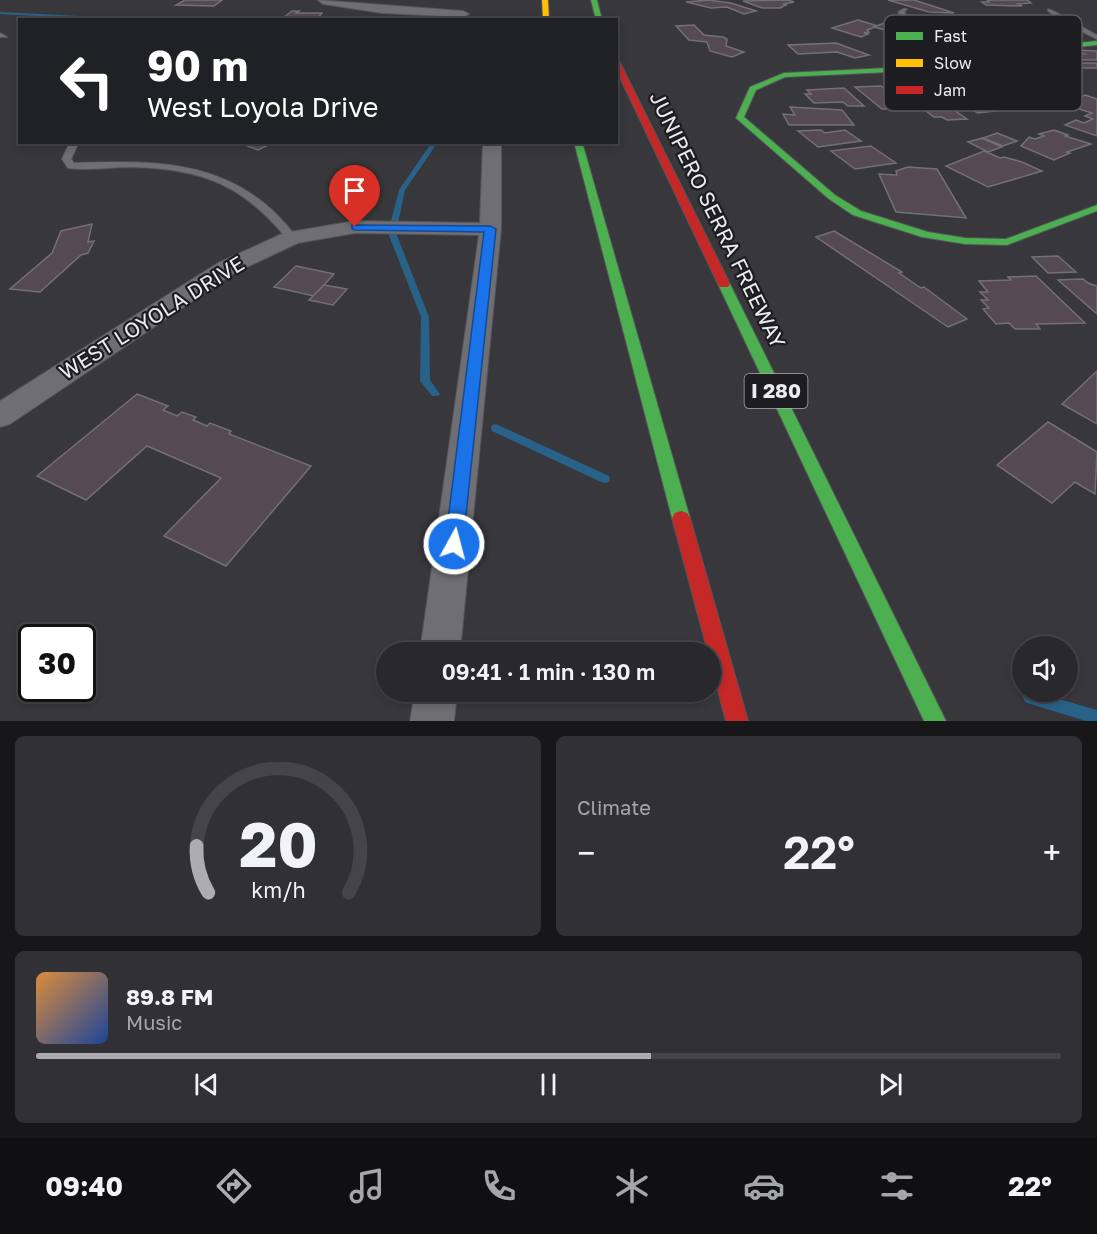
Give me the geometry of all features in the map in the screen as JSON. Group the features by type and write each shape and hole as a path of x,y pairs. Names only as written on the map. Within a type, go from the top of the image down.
{"main road":[{"path":"545,0 546,18"},
{"path":"594,0 598,18"},
{"path":"1082,44 1097,43"},
{"name":"JUNIPERO SERRA FREEWAY","path":"618,65 935,721"},
{"path":"884,70 784,75 753,89 740,118 832,197 857,213 884,224 926,235 965,241 1008,242 1097,208"},
{"path":"579,144 737,721"}],"street":[{"path":"323,0 382,10 464,16 469,0"},
{"path":"441,642 490,229 492,144"},
{"name":"WEST LOYOLA DRIVE","path":"0,416 226,268 292,238 355,227 490,229"},
{"path":"432,721 435,702"}],"lane":[{"path":"903,15 900,12 905,10"},
{"path":"1050,10 1057,15"},
{"path":"1082,30 1097,37"},
{"path":"74,144 66,159 71,165 140,163 194,169 238,189 276,215 292,238"}],"building":[{"path":"185,0 222,0 214,6 176,5"},
{"path":"708,0 731,3 756,11 744,14 727,7 711,8 686,2"},
{"path":"788,0 794,2 783,4 786,5 780,8 762,8 743,1"},
{"path":"888,0 914,0 954,13 929,12"},
{"path":"987,0 1027,0 1031,3 1018,4 1022,6 986,5 982,2 989,2"},
{"path":"292,11 322,13 318,18 283,18"},
{"path":"858,20 878,26 867,30 869,32 864,33 868,34 861,37 832,28"},
{"path":"884,23 884,30 874,27"},
{"path":"694,25 704,35 723,37 727,39 726,46 744,52 732,57 710,51 707,42 689,40 676,26"},
{"path":"836,43 869,55 855,58 837,52 798,54 788,45"},
{"path":"1082,50 1097,51 1097,60 1082,60 1082,54 1084,54"},
{"path":"1082,63 1097,63 1097,68 1084,68"},
{"path":"881,86 884,88 884,109 882,109 855,87"},
{"path":"844,88 864,106 848,106 843,102 814,103 805,94 811,94 807,90"},
{"path":"1082,96 1097,99 1097,136 1065,125 1076,120 1084,123 1093,119 1085,116 1092,113 1082,110"},
{"path":"790,107 842,110 854,125 789,125 783,114 795,115"},
{"path":"926,111 956,111 967,119 947,120 934,117"},
{"path":"821,130 825,133 845,130 861,141 818,147 798,131"},
{"path":"1054,130 1091,144 1067,152 1070,153 1054,160 1021,146 1029,137 1035,139 1044,136 1039,134"},
{"path":"997,133 1017,141 1003,146 983,138"},
{"path":"982,138 1002,147 988,152 968,142"},
{"path":"242,144 271,144 258,150"},
{"path":"871,146 896,163 855,169 831,151"},
{"path":"984,151 1000,158 1022,162 1042,171 988,187 946,166"},
{"path":"908,167 937,169 966,218 896,212 879,174 897,175 896,171"},
{"path":"92,224 88,242 94,241 88,253 81,255 40,292 10,289 52,253 61,231"},
{"path":"834,231 902,272 899,273 921,288 924,287 967,319 948,327 816,237"},
{"path":"1058,256 1076,272 1048,273 1032,257"},
{"path":"296,266 334,274 314,296 274,287"},
{"path":"1036,276 1085,323 1036,324 1040,329 1015,329 1009,323 996,324 983,309 989,308 981,300 988,300 980,292 988,292 979,281 1011,280 1008,277"},
{"path":"1083,279 1097,286 1097,314 1058,280"},
{"path":"324,285 347,289 333,305 309,300"},
{"path":"1097,371 1097,424 1062,404"},
{"path":"137,394 168,406 163,410 177,416 182,412 196,417 193,420 207,426 210,423 231,431 229,434 311,466 226,566 164,536 221,478 147,446 86,500 37,476"},
{"path":"1048,422 1097,452 1095,494 1075,482 1052,503 997,465"}],"waterway":[{"path":"0,13 101,18"},
{"path":"434,144 402,190 392,233 425,317 425,381 435,394"},
{"path":"496,428 605,479"},
{"path":"1047,702 1097,717"}],"traffic: fast":[{"path":"594,0 598,18"},
{"path":"1082,45 1097,43"},
{"path":"884,70 784,75 753,89 740,118 832,197 857,213 926,235 965,241 1007,242 1097,208"},
{"path":"579,144 681,518"},
{"path":"724,284 935,721"}],"traffic: slow":[{"path":"545,0 546,18"}],"traffic: jam":[{"path":"618,65 724,284"},
{"path":"681,518 737,721"}],"route":[{"path":"355,227 490,229 454,544"}]}
